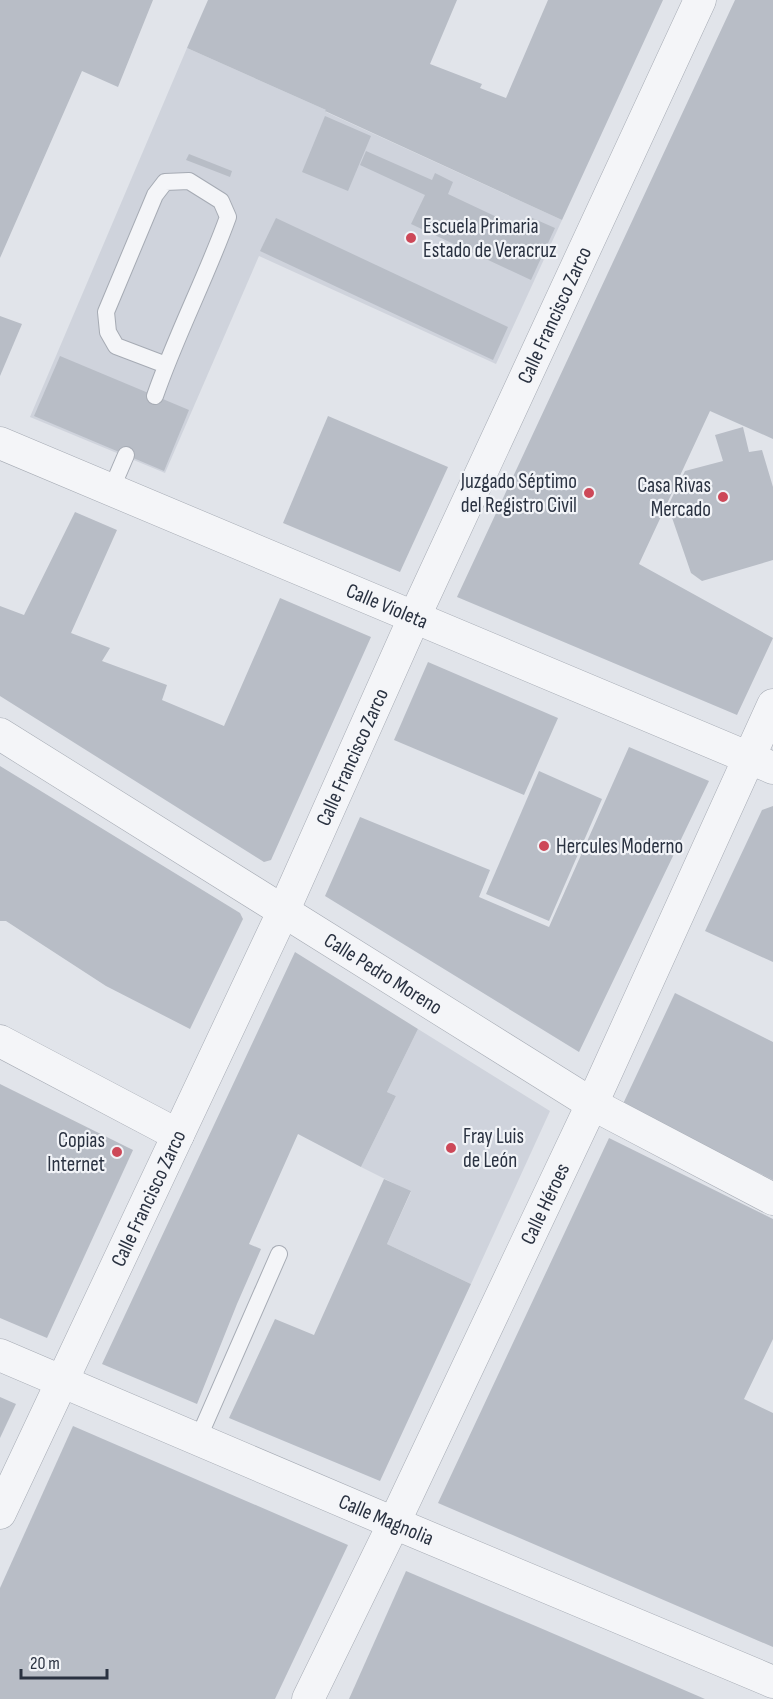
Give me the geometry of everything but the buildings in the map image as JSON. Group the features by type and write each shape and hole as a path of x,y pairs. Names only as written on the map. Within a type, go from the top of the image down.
{"street":[{"name":"Calle Francisco Zarco","path":"0,1514 283,912 414,618 700,0"},
{"name":"Calle Violeta","path":"0,443 761,763"},
{"name":"Calle Héroes","path":"308,1699 592,1104 761,763 773,705"},
{"name":"Calle Pedro Moreno","path":"0,734 592,1104 773,1199"},
{"path":"0,1041 178,1135"},
{"name":"Calle Magnolia","path":"0,1355 773,1682"}],"lane":[{"path":"155,396 165,365 220,241 228,217 221,201 189,181 165,182 154,195 106,312 108,332 116,346 165,365"},
{"path":"111,490 126,455"},
{"path":"198,1439 279,1254"}],"shaded area":[{"path":"187,48 562,220 496,364 259,256 165,473 30,417"},
{"name":"Fray Luis de León","path":"418,1029 550,1111 471,1284 387,1244 411,1192 361,1167 396,1096 387,1092"}],"place":[{"name":"Escuela Primaria Estado de Veracruz","path":"411,238"},
{"name":"Juzgado Séptimo del Registro Civil","path":"589,493"},
{"name":"Casa Rivas Mercado","path":"723,497"},
{"name":"Hercules Moderno","path":"544,846"},
{"name":"Fray Luis de León","path":"451,1148"},
{"name":"Copias Internet","path":"117,1152"}]}
